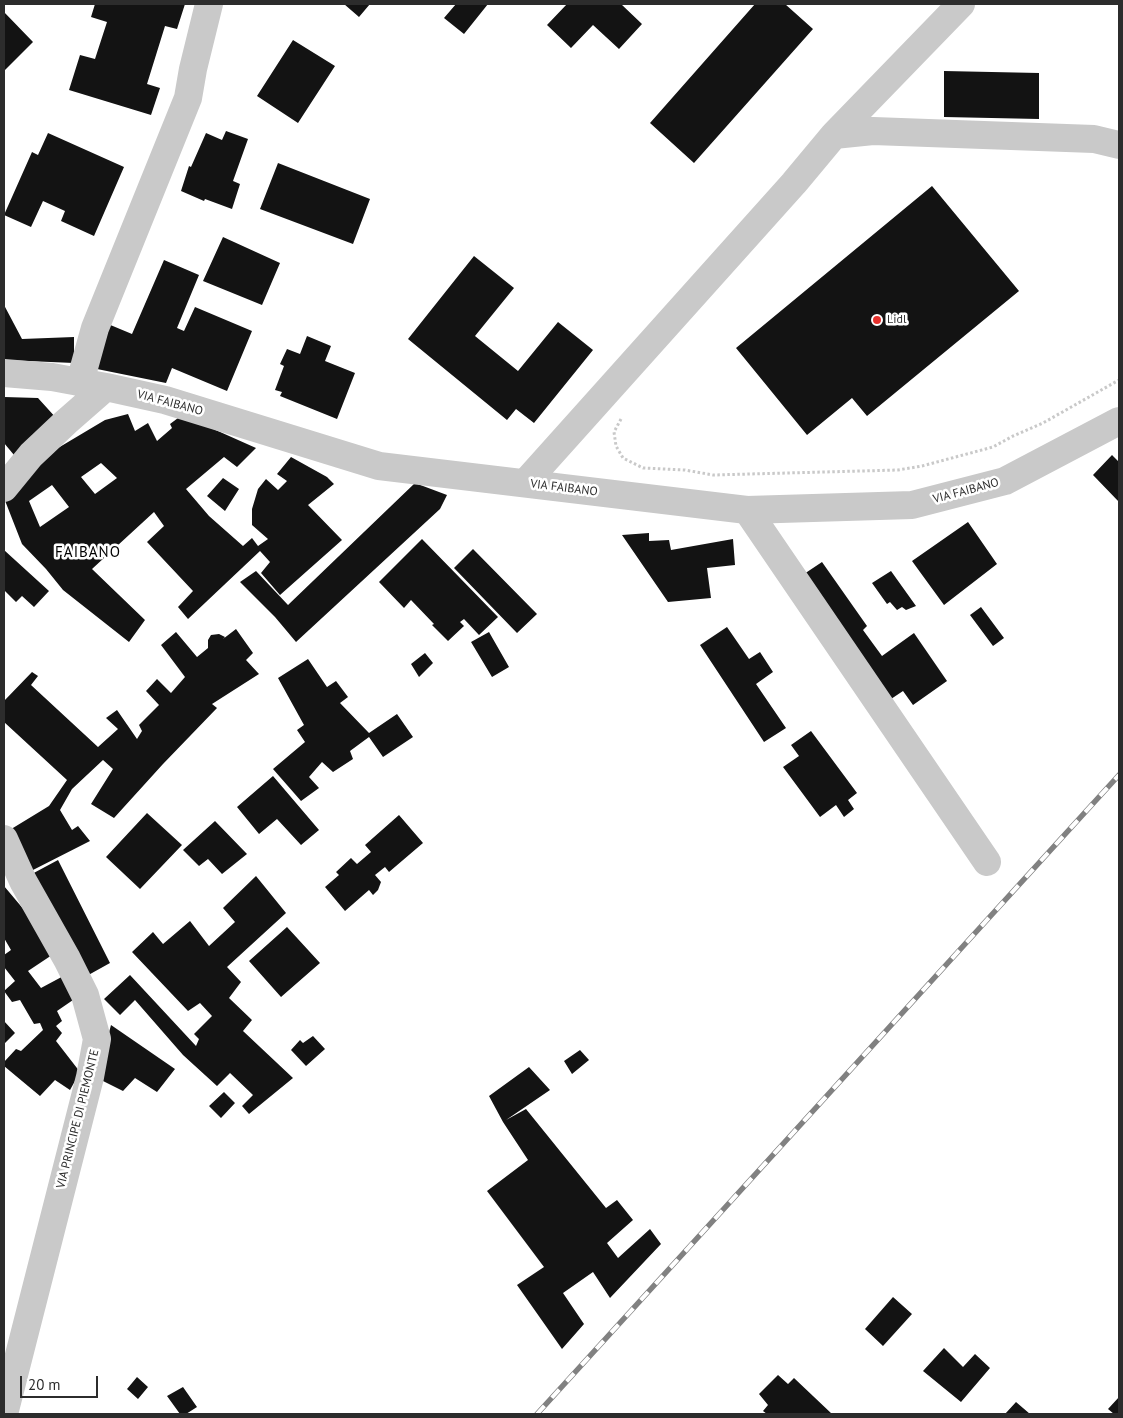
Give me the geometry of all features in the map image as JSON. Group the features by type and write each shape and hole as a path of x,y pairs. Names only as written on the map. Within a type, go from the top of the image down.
{"street":[{"path":"80,382 95,328 188,98 209,4"},
{"path":"525,483 794,184 834,135 961,4"},
{"path":"834,135 873,131 1094,139 1119,145"},
{"name":"VIA FAIBANO","path":"4,373 52,377 165,400 378,466 747,510 912,505 1005,481 1119,421"},
{"path":"4,488 31,455 106,387"},
{"path":"747,510 987,862"},
{"name":"VIA PRINCIPE DI PIEMONTE","path":"4,840 23,882 67,959 85,995 97,1039 90,1077 4,1412"}],"path":[{"path":"622,416 614,432 616,446 623,458 643,468 685,470 713,475 898,470 922,466 993,447 1042,423 1119,380"}],"building":[{"path":"95,4 185,4 177,29 165,26 147,84 160,88 151,115 69,90 80,55 95,59 107,22 91,17"},
{"path":"344,4 370,4 359,17"},
{"path":"456,4 488,4 464,34 444,18"},
{"path":"567,4 621,4 642,24 619,49 593,25 571,48 547,25"},
{"path":"755,4 785,4 813,29 694,163 650,123"},
{"path":"4,12 33,42 4,71"},
{"path":"293,40 335,66 298,123 257,96"},
{"path":"944,71 1039,73 1039,119 944,117"},
{"path":"226,131 248,139 233,181 240,184 232,209 205,199 204,201 181,191 189,166 191,167 206,133 222,140"},
{"path":"48,133 124,167 94,236 61,221 65,211 43,201 31,227 4,215 32,152 38,155"},
{"path":"278,163 370,199 353,244 260,209"},
{"name":"Lidl","path":"932,186 1019,291 867,416 852,398 807,435 736,348"},
{"path":"223,237 280,263 262,305 203,281"},
{"path":"474,256 514,288 475,336 518,371 558,322 593,350 534,423 516,409 507,420 408,339"},
{"path":"164,260 199,275 177,328 184,331 195,307 252,331 227,391 172,368 166,383 97,369 108,324 132,334"},
{"path":"4,305 22,339 74,337 74,363 4,360"},
{"path":"307,336 331,346 325,361 355,373 337,419 280,396 282,392 275,390 284,366 280,364 287,349 300,354"},
{"path":"4,397 38,398 57,419 14,455 4,443"},
{"path":"128,414 135,431 148,423 157,441 172,428 170,424 182,415 256,448 237,467 224,457 186,489 209,516 243,546 252,538 258,546 268,539 252,525 252,509 258,489 266,479 278,490 287,481 277,474 291,457 327,477 334,484 308,505 342,540 280,595 261,573 270,562 260,551 188,619 178,607 193,591 147,542 164,526 154,512 92,569 145,620 129,642 63,590 22,544 4,498 58,448 105,420","holes":["101,463 117,478 95,494 81,477","52,485 69,507 40,527 29,501"]},
{"path":"1112,455 1119,462 1119,502 1093,475"},
{"path":"223,478 239,489 225,511 207,496"},
{"path":"415,483 447,495 440,509 296,642 275,617 240,582 256,571 288,605"},
{"path":"968,522 997,564 944,605 912,561"},
{"path":"649,533 649,541 669,540 671,550 733,539 735,565 707,568 711,598 668,602 622,535"},
{"path":"422,539 498,617 479,635 464,619 460,622 464,626 448,641 411,600 404,608 379,582"},
{"path":"473,549 537,614 517,633 454,568"},
{"path":"4,550 49,591 34,607 22,596 16,602 4,590"},
{"path":"822,562 867,626 863,630 882,656 914,633 947,681 913,705 903,691 888,701 801,576"},
{"path":"891,571 916,606 906,610 902,607 897,610 890,602 887,604 872,583"},
{"path":"981,607 1004,638 993,646 970,615"},
{"path":"727,627 749,659 760,652 773,672 756,684 786,728 764,742 700,645"},
{"path":"236,629 253,653 246,660 259,674 212,704 217,708 114,818 91,804 113,769 103,760 72,789 60,810 72,830 78,826 90,841 31,871 8,831 49,806 67,780 4,722 4,701 32,672 38,676 31,685 98,747 118,729 106,718 117,710 137,739 142,731 139,725 159,705 146,691 157,679 171,693 185,677 161,645 176,632 197,657 208,648 208,640 211,635 219,634 225,637 223,639"},
{"path":"489,632 509,667 492,677 471,642"},
{"path":"425,653 433,663 419,677 411,664"},
{"path":"308,659 327,687 336,681 348,697 340,703 369,733 397,714 413,737 383,757 369,737 350,751 353,759 333,772 322,762 309,777 319,788 301,801 273,769 305,742 297,730 304,725 278,678"},
{"path":"811,731 857,793 848,800 854,809 844,817 836,805 820,817 783,767 799,756 791,745"},
{"path":"273,776 319,830 301,845 277,819 259,834 237,807"},
{"path":"147,813 182,845 140,889 106,857"},
{"path":"399,815 423,843 389,872 385,867 375,875 381,882 378,890 373,895 369,890 345,911 325,887 339,875 336,872 351,858 357,864 371,852 365,845"},
{"path":"215,821 247,854 222,874 208,859 199,866 183,850"},
{"path":"58,860 110,963 83,978 30,875"},
{"path":"256,876 286,913 227,967 241,982 229,998 252,1020 243,1031 293,1078 249,1114 242,1106 253,1095 230,1073 217,1086 183,1055 135,1000 120,1015 104,999 130,975 196,1046 199,1039 194,1034 212,1016 200,1003 188,1011 132,952 153,932 163,944 190,921 209,946 235,922 223,908"},
{"path":"4,886 41,930 55,953 28,971 41,988 69,973 73,1000 57,1011 62,1021 56,1026 62,1033 56,1041 80,1072 70,1090 55,1080 40,1096 4,1066 4,1062 16,1049 21,1051 43,1030 40,1023 34,1024 20,1000 12,1002 4,991 15,981 4,967 4,955 11,950 4,938"},
{"path":"287,927 320,963 281,997 249,961"},
{"path":"4,1021 15,1033 4,1044"},
{"path":"111,1025 175,1069 157,1092 135,1078 123,1091 97,1078"},
{"path":"313,1036 325,1049 306,1066 291,1050 300,1040 303,1043"},
{"path":"580,1050 589,1060 572,1074 564,1061"},
{"path":"529,1067 550,1090 506,1120 526,1109 606,1208 617,1200 633,1220 607,1243 618,1258 650,1229 661,1244 610,1298 593,1272 563,1293 584,1324 562,1349 517,1285 544,1267 487,1191 528,1160 503,1122 489,1096"},
{"path":"224,1092 235,1103 221,1118 209,1106"},
{"path":"893,1297 912,1314 883,1346 865,1329"},
{"path":"944,1348 963,1367 975,1354 990,1368 961,1402 923,1371"},
{"path":"778,1375 788,1384 794,1378 832,1414 767,1414 763,1411 768,1405 759,1394"},
{"path":"137,1377 148,1387 138,1399 127,1389"},
{"path":"183,1387 197,1407 186,1414 180,1414 167,1396"},
{"path":"1119,1397 1119,1414 1114,1414 1108,1409"},
{"path":"1016,1402 1030,1414 1005,1414"}],"railway":[{"path":"537,1414 1119,775"}],"place":[{"name":"Lidl","path":"877,320"}],"district":[{"name":"FAIBANO","path":"88,553"}]}
